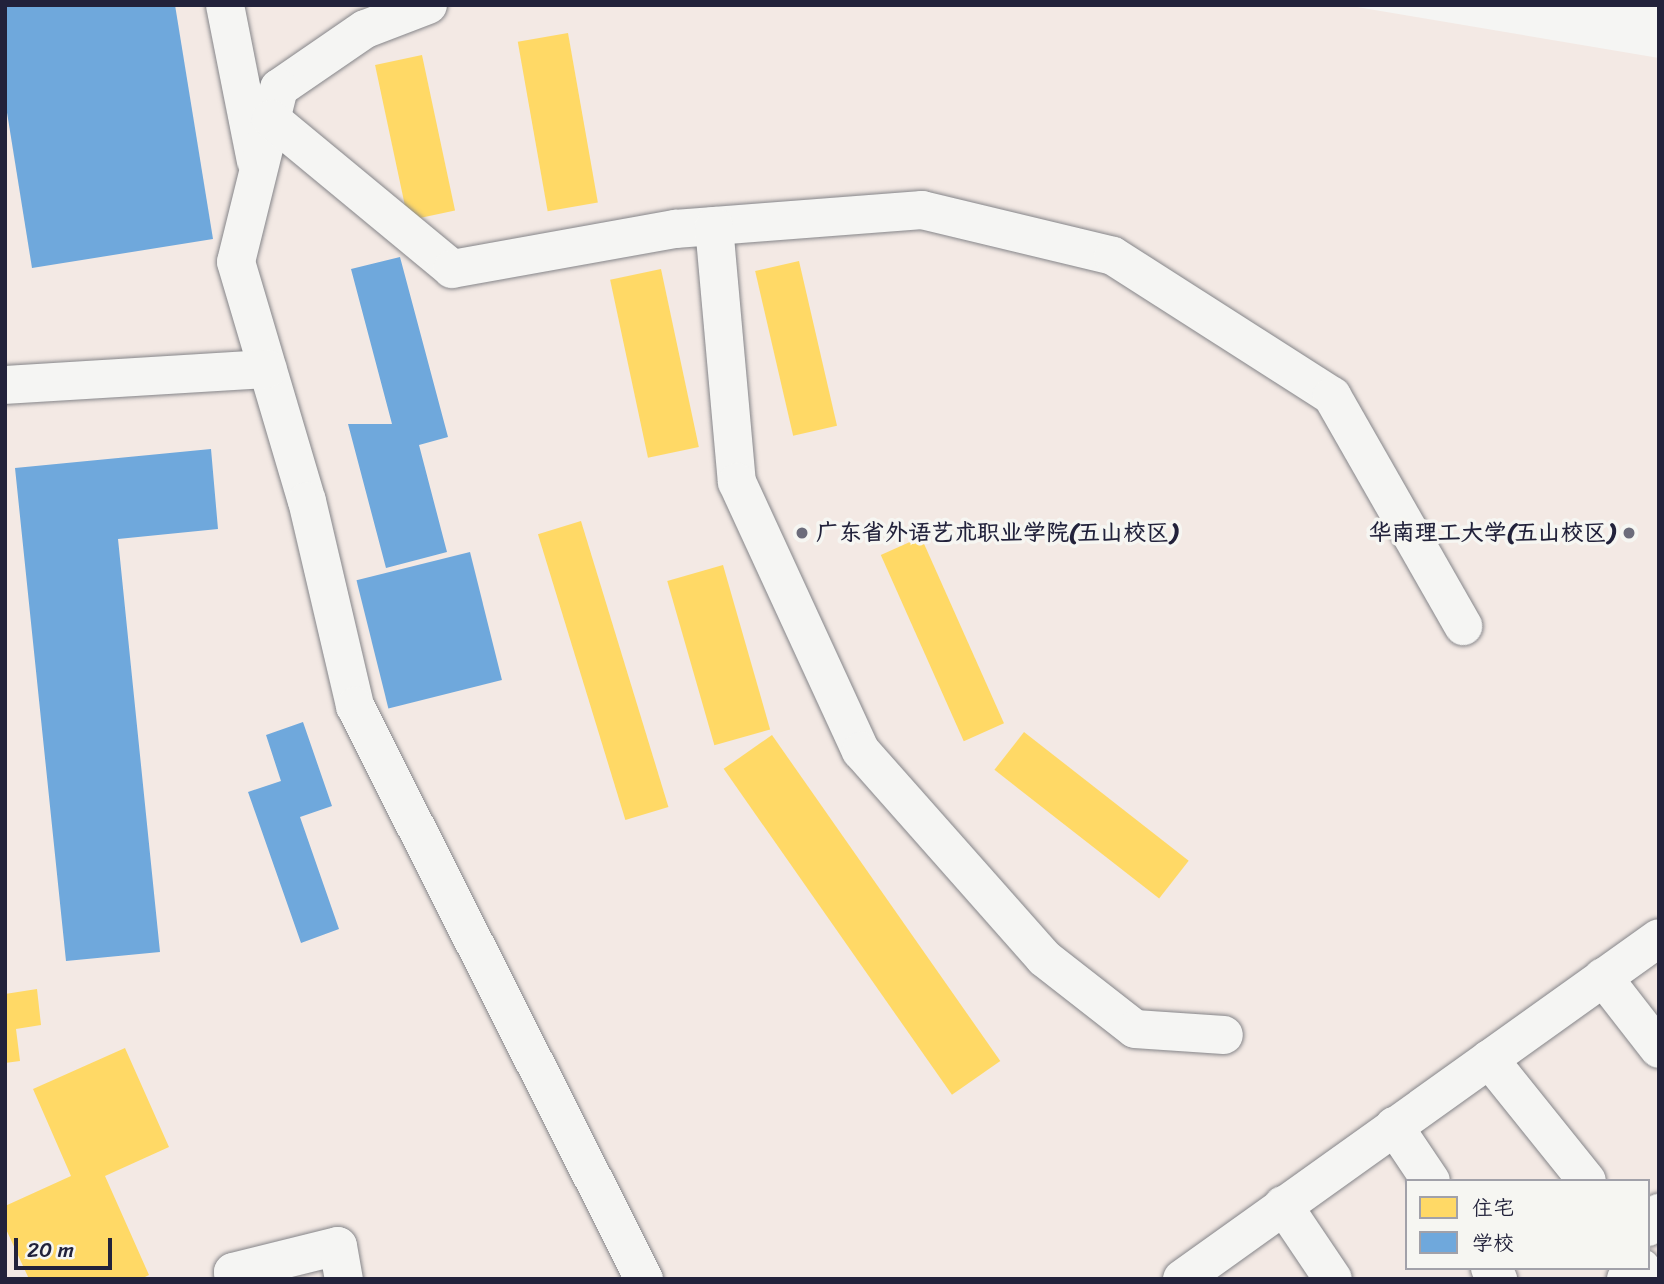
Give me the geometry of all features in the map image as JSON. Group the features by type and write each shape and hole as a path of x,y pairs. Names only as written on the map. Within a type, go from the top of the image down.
{"street":[{"path":"225,5 258,171"},
{"path":"428,5 365,29 279,88 236,262 307,500 355,706 644,1279"},
{"path":"271,119 452,269 675,229 922,210 1113,256 1332,396 1463,626"},
{"path":"714,226 737,482 861,751 1044,958 1135,1029 1224,1035"},
{"path":"5,385 268,369"},
{"path":"1182,1279 1659,938"},
{"path":"1603,977 1659,1049"},
{"path":"1489,1059 1585,1179"},
{"path":"1394,1126 1430,1179"},
{"path":"1283,1205 1333,1279"},
{"path":"234,1279 233,1272 338,1246 344,1279"}],"shaded area":[{"name":"广东省外语艺术职业学院(五山校区)","path":"5,5 1345,5 1659,58 1659,1279 5,1279"}],"building: 住宅":[{"path":"568,33 598,202 548,211 518,42"},
{"path":"422,55 455,211 408,221 375,65"},
{"path":"799,261 837,426 793,436 755,271"},
{"path":"661,269 699,447 648,458 610,280"},
{"path":"581,521 668,807 625,820 538,534"},
{"path":"921,537 1004,723 964,741 881,555"},
{"path":"723,565 770,729 714,745 667,581"},
{"path":"1024,732 1189,861 1159,898 994,770"},
{"path":"772,735 1000,1061 952,1095 724,769"},
{"path":"37,989 41,1025 16,1029 20,1061 5,1063 5,994"},
{"path":"125,1048 169,1147 105,1176 149,1275 141,1279 29,1279 5,1227 5,1206 71,1176 33,1089"}],"building: 学校":[{"path":"5,5 175,5 213,239 32,268 5,100"},
{"path":"400,257 448,437 419,445 447,552 386,568 348,424 392,424 351,269"},
{"path":"211,449 218,529 118,539 160,952 66,961 15,468"},
{"path":"470,552 502,680 388,708 356,580"},
{"path":"303,722 332,806 300,817 339,929 301,943 248,792 281,781 266,735"}],"place":[{"name":"广东省外语艺术职业学院(五山校区)","path":"802,533"},
{"name":"华南理工大学(五山校区)","path":"1629,533"}]}
